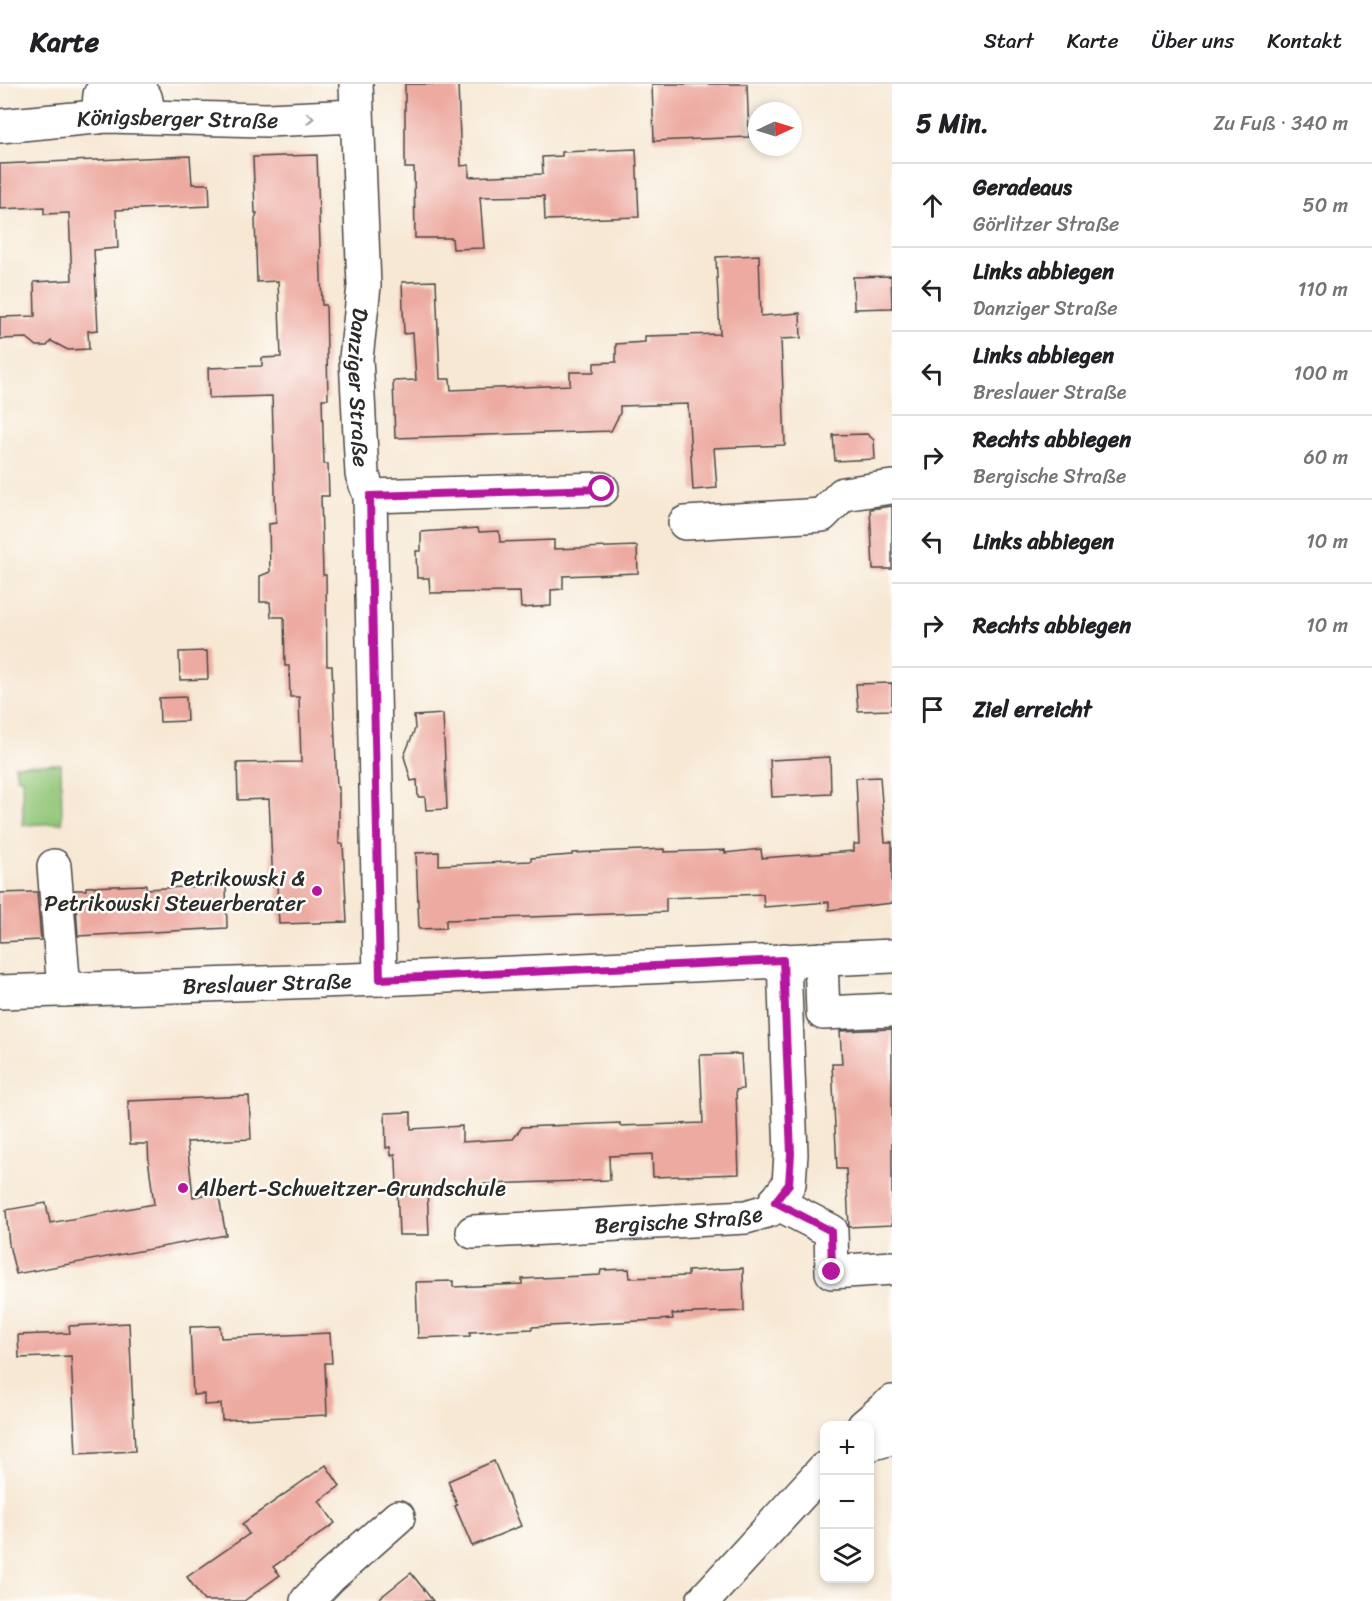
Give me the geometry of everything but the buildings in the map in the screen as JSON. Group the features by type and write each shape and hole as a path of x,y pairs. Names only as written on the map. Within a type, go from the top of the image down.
{"main road":[{"name":"Danziger Straße","path":"356,84 364,286 356,357 362,474 370,496 380,979"},
{"name":"Königsberger Straße","path":"0,126 98,117 267,120 356,116"},
{"path":"685,523 822,515 843,494 892,487"},
{"path":"370,496 602,489"},
{"path":"54,866 64,990"},
{"name":"Breslauer Straße","path":"0,992 380,979 892,956"},
{"path":"821,958 823,1013 892,1010"},
{"name":"Bergische Straße","path":"473,1232 746,1217 770,1210 789,1184 791,1154 783,960"},
{"path":"775,1202 831,1231 832,1272 892,1268"},
{"path":"869,1421 892,1402"},
{"path":"874,1443 892,1438"},
{"path":"703,1601 820,1474"},
{"path":"308,1601 330,1577 398,1517"}],"green space":[{"path":"61,764 62,823 23,825 22,778 17,777 15,765"}],"place":[{"name":"Petrikowski & Petrikowski Steuerberater","path":"317,891"},
{"name":"Albert-Schweitzer-Grundschule","path":"183,1188"}],"route":[{"path":"602,489 370,496 380,979 783,960 791,1154 789,1184 775,1202 831,1231 832,1272"}]}
